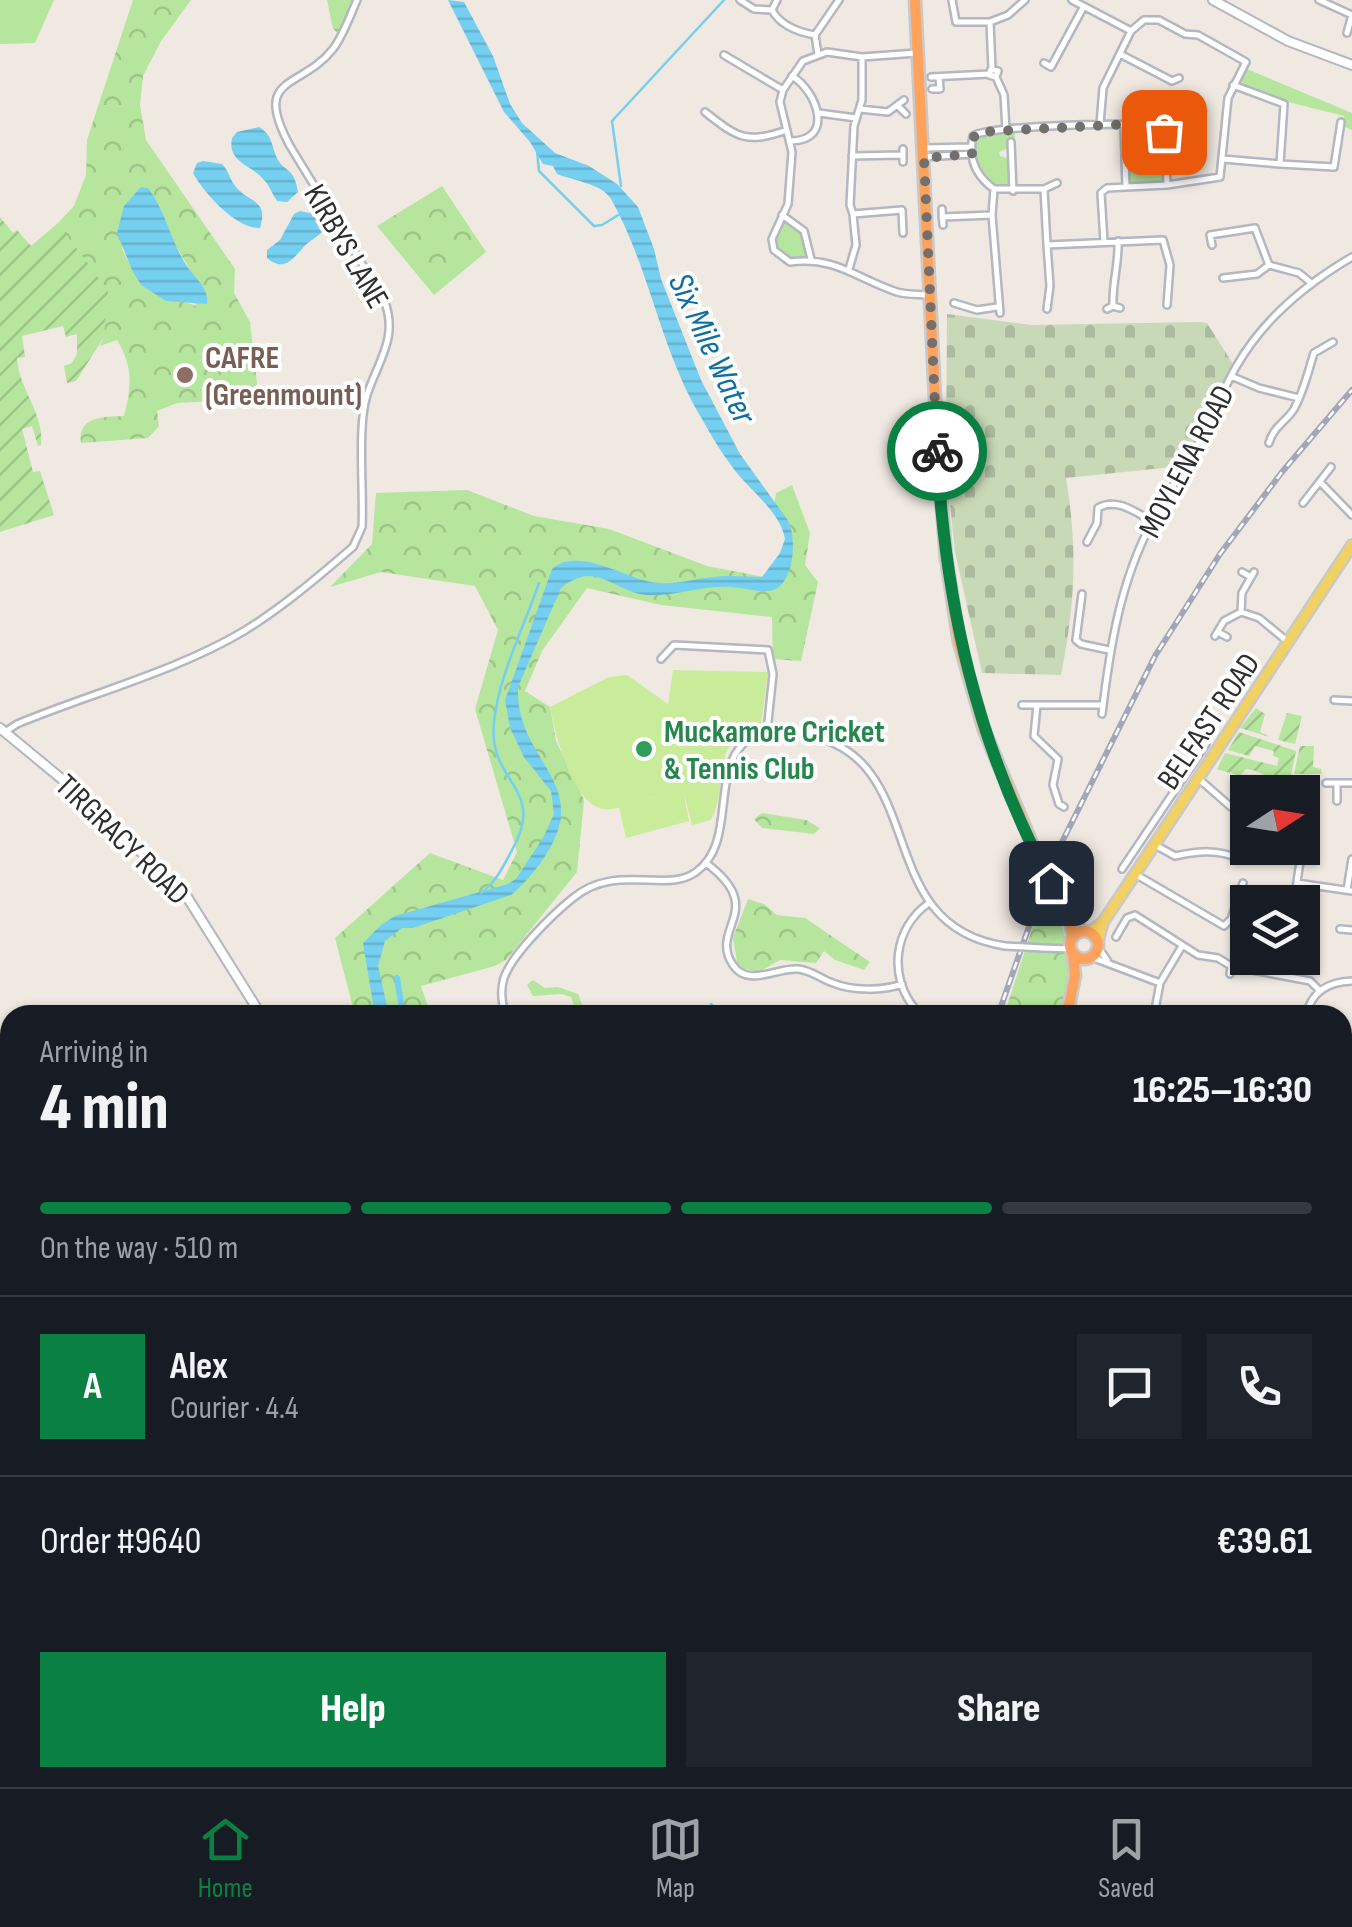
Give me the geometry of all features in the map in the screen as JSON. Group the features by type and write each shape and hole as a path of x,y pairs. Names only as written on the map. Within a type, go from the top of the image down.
{"highway":[{"path":"915,0 941,508 959,642 984,730 1041,865 1070,917 1092,945"},
{"name":"BELFAST ROAD","path":"1070,917 1075,976"},
{"path":"1070,946 1092,945"},
{"path":"1070,946 1080,959 1092,945"},
{"name":"BELFAST ROAD","path":"1069,1005 1075,976 1092,945"}],"main road":[{"name":"BELFAST ROAD","path":"1092,945 1103,922 1352,547"}],"street":[{"name":"KIRBYS LANE","path":"2,730 140,677 242,632 306,588 353,547 358,538 362,527 366,399 388,344 389,315 375,284 290,146 275,106 282,86 332,50 358,0"},
{"path":"772,10 777,0"},
{"path":"818,54 815,34 839,0"},
{"path":"952,0 956,22 990,22 1008,16 1026,0"},
{"path":"1072,0 1131,31"},
{"path":"1213,0 1288,41 1352,64"},
{"path":"1319,0 1352,15 1347,33"},
{"path":"740,4 772,10 790,27 815,34"},
{"path":"1044,63 1051,67 1084,6"},
{"path":"1100,126 1101,94 1131,31 1144,20 1159,20 1185,34 1198,35 1249,64 1233,85 1227,104 1221,176 1167,185 1107,188 1102,193 1104,242"},
{"path":"990,22 992,73 1004,95 1006,130"},
{"path":"917,52 862,57 818,54 803,61 783,90 781,113 792,141 788,204 772,239 774,250 790,262 811,259 848,270 896,292 929,295"},
{"path":"1120,54 1172,81 1179,78"},
{"path":"724,55 783,90"},
{"path":"848,270 856,245 850,177 860,109 862,57"},
{"path":"931,77 992,73"},
{"path":"792,76 810,91 818,112 815,128 808,137 792,141"},
{"path":"932,90 940,89 940,77"},
{"path":"1233,85 1284,104 1280,164"},
{"path":"860,109 888,112 904,100"},
{"path":"898,106 906,114"},
{"path":"706,112 739,137 751,140 786,130"},
{"path":"818,112 856,118"},
{"path":"1223,159 1334,167 1341,122"},
{"path":"1124,125 1126,187"},
{"path":"1057,183 1044,189 994,189 978,175 972,150 976,134 1148,126 1164,132 1167,185"},
{"path":"1341,131 1352,132"},
{"path":"1011,142 1013,191"},
{"path":"923,153 946,148 972,150"},
{"path":"946,148 947,156"},
{"path":"923,153 947,156 972,150"},
{"path":"852,156 903,155"},
{"path":"953,302 977,310 999,310 992,215 994,189"},
{"path":"1044,189 1048,306 1058,305"},
{"path":"853,214 902,210 903,234"},
{"path":"942,225 942,213 992,215"},
{"path":"782,215 804,231 811,259"},
{"path":"1212,245 1210,235 1255,228 1269,265"},
{"path":"1047,245 1162,239 1170,265 1166,284 1168,307"},
{"path":"1113,308 1118,241"},
{"name":"MOYLENA ROAD","path":"1102,714 1117,612 1152,520 1188,464 1231,376 1260,334 1310,282 1352,257"},
{"path":"1220,279 1258,273 1269,265 1299,272 1310,282"},
{"path":"1262,434 1269,440 1291,413 1314,353 1330,343 1331,354"},
{"path":"1231,376 1299,398"},
{"path":"1303,504 1331,467"},
{"path":"1321,483 1352,515"},
{"path":"1086,543 1097,523 1099,507 1104,504 1118,504 1152,520"},
{"path":"1240,612 1242,593 1252,574 1242,572"},
{"path":"1092,599 1082,596 1076,640 1110,650"},
{"path":"1240,612 1258,618 1290,642"},
{"path":"1227,636 1216,634 1224,622 1240,612"},
{"path":"661,659 674,645 768,650 773,674 767,731"},
{"path":"1334,700 1349,704"},
{"path":"1022,705 1104,706"},
{"path":"1037,705 1034,736 1058,759 1053,785 1062,805 1051,808"},
{"name":"TIRGRACY ROAD","path":"2,730 69,785 184,892 255,1005"},
{"path":"504,1005 502,992 508,968 576,895 616,879 684,878 706,863 715,847 734,756 746,741 767,731 825,740 864,764 886,798 928,904 963,933 1005,946 1070,946"},
{"path":"1122,869 1206,744"},
{"path":"1199,779 1230,806"},
{"path":"1326,783 1352,783"},
{"path":"1337,783 1337,802"},
{"path":"1179,786 1190,793"},
{"path":"1155,845 1175,856 1192,850 1230,855"},
{"path":"1300,865 1297,883 1349,891 1352,859"},
{"path":"706,863 725,877 734,891 736,903 728,948 731,962 741,973 754,976 794,968 840,986 886,988 902,984"},
{"path":"1136,874 1222,926 1230,922"},
{"path":"1226,898 1230,899"},
{"path":"913,1005 896,967 905,926 928,904"},
{"path":"1116,937 1127,918 1135,915 1198,956 1218,958 1230,965"},
{"path":"1340,928 1352,930"},
{"path":"1092,945 1108,962 1160,983"},
{"path":"1092,945 1108,962"},
{"path":"1156,1005 1160,983 1182,946"},
{"path":"1278,975 1310,981 1319,990"},
{"path":"1309,1005 1319,990 1352,982"}],"green space":[{"path":"0,0 54,0 35,43 0,44"},
{"path":"133,0 191,0 161,41 143,76 140,105 146,140 235,269 234,293 250,322 257,384 247,398 233,404 177,403 157,411 159,426 148,438 81,443 83,428 88,423 124,416 130,386 126,359 117,340 100,346 104,337 58,223 74,206 86,175 87,140","holes":["141,187 189,268 196,306 141,285 122,249 134,197"]},
{"path":"327,0 355,0 339,34 333,29"},
{"path":"1247,69 1352,113 1352,130 1345,127 1344,116 1248,87 1241,81"},
{"path":"1128,128 1163,135 1164,181 1128,183"},
{"path":"1015,132 1015,145 999,152 1009,159 1009,187 1000,186 982,173 975,142 982,134"},
{"path":"442,186 486,252 434,295 377,226"},
{"path":"0,217 31,246 58,223 108,291 104,337 76,381 67,383 64,366 72,363 77,354 77,334 66,337 63,326 22,336 25,357 17,358 19,370 39,422 41,445 38,446 32,426 22,429 33,472 40,471 54,515 0,532"},
{"path":"783,218 804,232 809,257 791,259 776,249 774,239"},
{"path":"947,314 1032,325 1207,323 1233,364 1215,408 1182,466 1066,478 1073,577 1061,675 982,673 955,552 946,468"},
{"path":"792,485 810,533 805,565 818,582 801,661 773,659 772,617 661,605 587,588 542,651 525,691 550,707 556,741 584,800 577,872 506,960 421,986 428,1005 352,1005 335,938 430,853 503,880 517,852 475,709 498,630 475,586 381,572 330,587 372,544 376,493 467,490 534,516 609,529 707,566 764,577 772,574 790,541 774,506 776,493"},
{"name":"Muckamore Cricket & Tennis Club","path":"673,670 768,672 761,724 743,734 726,754 711,820 692,825 683,790 689,821 626,838 619,808 593,805 574,782 550,707 609,677 627,675 668,704"},
{"path":"1256,708 1265,714 1260,732 1270,737 1240,728"},
{"path":"1287,713 1302,716 1295,744 1278,740"},
{"path":"1239,732 1296,751 1291,775 1263,775 1246,769 1237,775 1217,769 1225,753 1277,766 1279,758 1273,756 1274,751 1255,746 1249,756 1228,750"},
{"path":"1300,746 1314,746 1313,767 1321,769 1322,774 1294,774"},
{"path":"762,813 806,820 820,828 814,834 762,828 754,819"},
{"path":"1045,889 1060,920 1067,950 1063,1005 1007,1005"},
{"path":"748,899 764,904 777,915 805,918 870,962 864,970 835,960 824,951 816,963 780,960 759,972 738,967 733,938"},
{"path":"533,980 545,988 558,987 578,994 582,1005 574,1005 571,997 562,994 533,996 527,985"}],"water":[{"path":"448,0 464,2 522,123 555,153 589,166 617,184 638,207 661,279 701,380 740,454 787,519 792,556 787,576 771,591 720,587 647,595 588,576 561,588 518,687 520,712 528,734 557,789 561,807 559,828 539,865 511,895 413,928 402,928 385,941 378,966 387,1005 373,1005 363,943 395,916 516,879 554,814 551,791 524,757 510,728 505,700 552,569 561,563 584,561 662,583 720,576 762,577 785,539 770,509 723,454 688,393 636,253 611,199 601,189 557,174 553,166 543,164 504,112"},
{"path":"259,127 269,136 279,161 296,183 298,192 287,202 277,201 264,180 233,153 232,138 237,132"},
{"path":"197,163 222,164 236,187 260,207 260,228 241,223 205,190 193,173"},
{"path":"141,187 148,188 154,198 183,259 205,289 207,304 166,301 141,285 133,272 117,233 124,206"},
{"path":"294,214 314,214 322,232 290,261 273,262 267,258 267,250 280,240"}],"waterway":[{"path":"621,186 612,121 724,0"},
{"path":"537,151 539,171 594,226 620,214"},
{"path":"481,893 499,874 521,829 520,798 499,759 494,722 506,669 539,583"},
{"path":"397,978 401,1005"}],"railway":[{"path":"1002,1005 1051,864 1155,656 1220,554 1282,472 1352,390"}],"way so far":[{"path":"937,451 924,158 972,154 971,140 979,132 1131,124 1164,132"}],"place":[{"name":"CAFRE (Greenmount)","path":"185,375"},
{"name":"Muckamore Cricket & Tennis Club","path":"644,749"}],"route":[{"path":"937,451 946,557 959,642 984,730 1010,797 1051,883"}],"water label":[{"name":"Six Mile Water","path":"713,348"}]}
